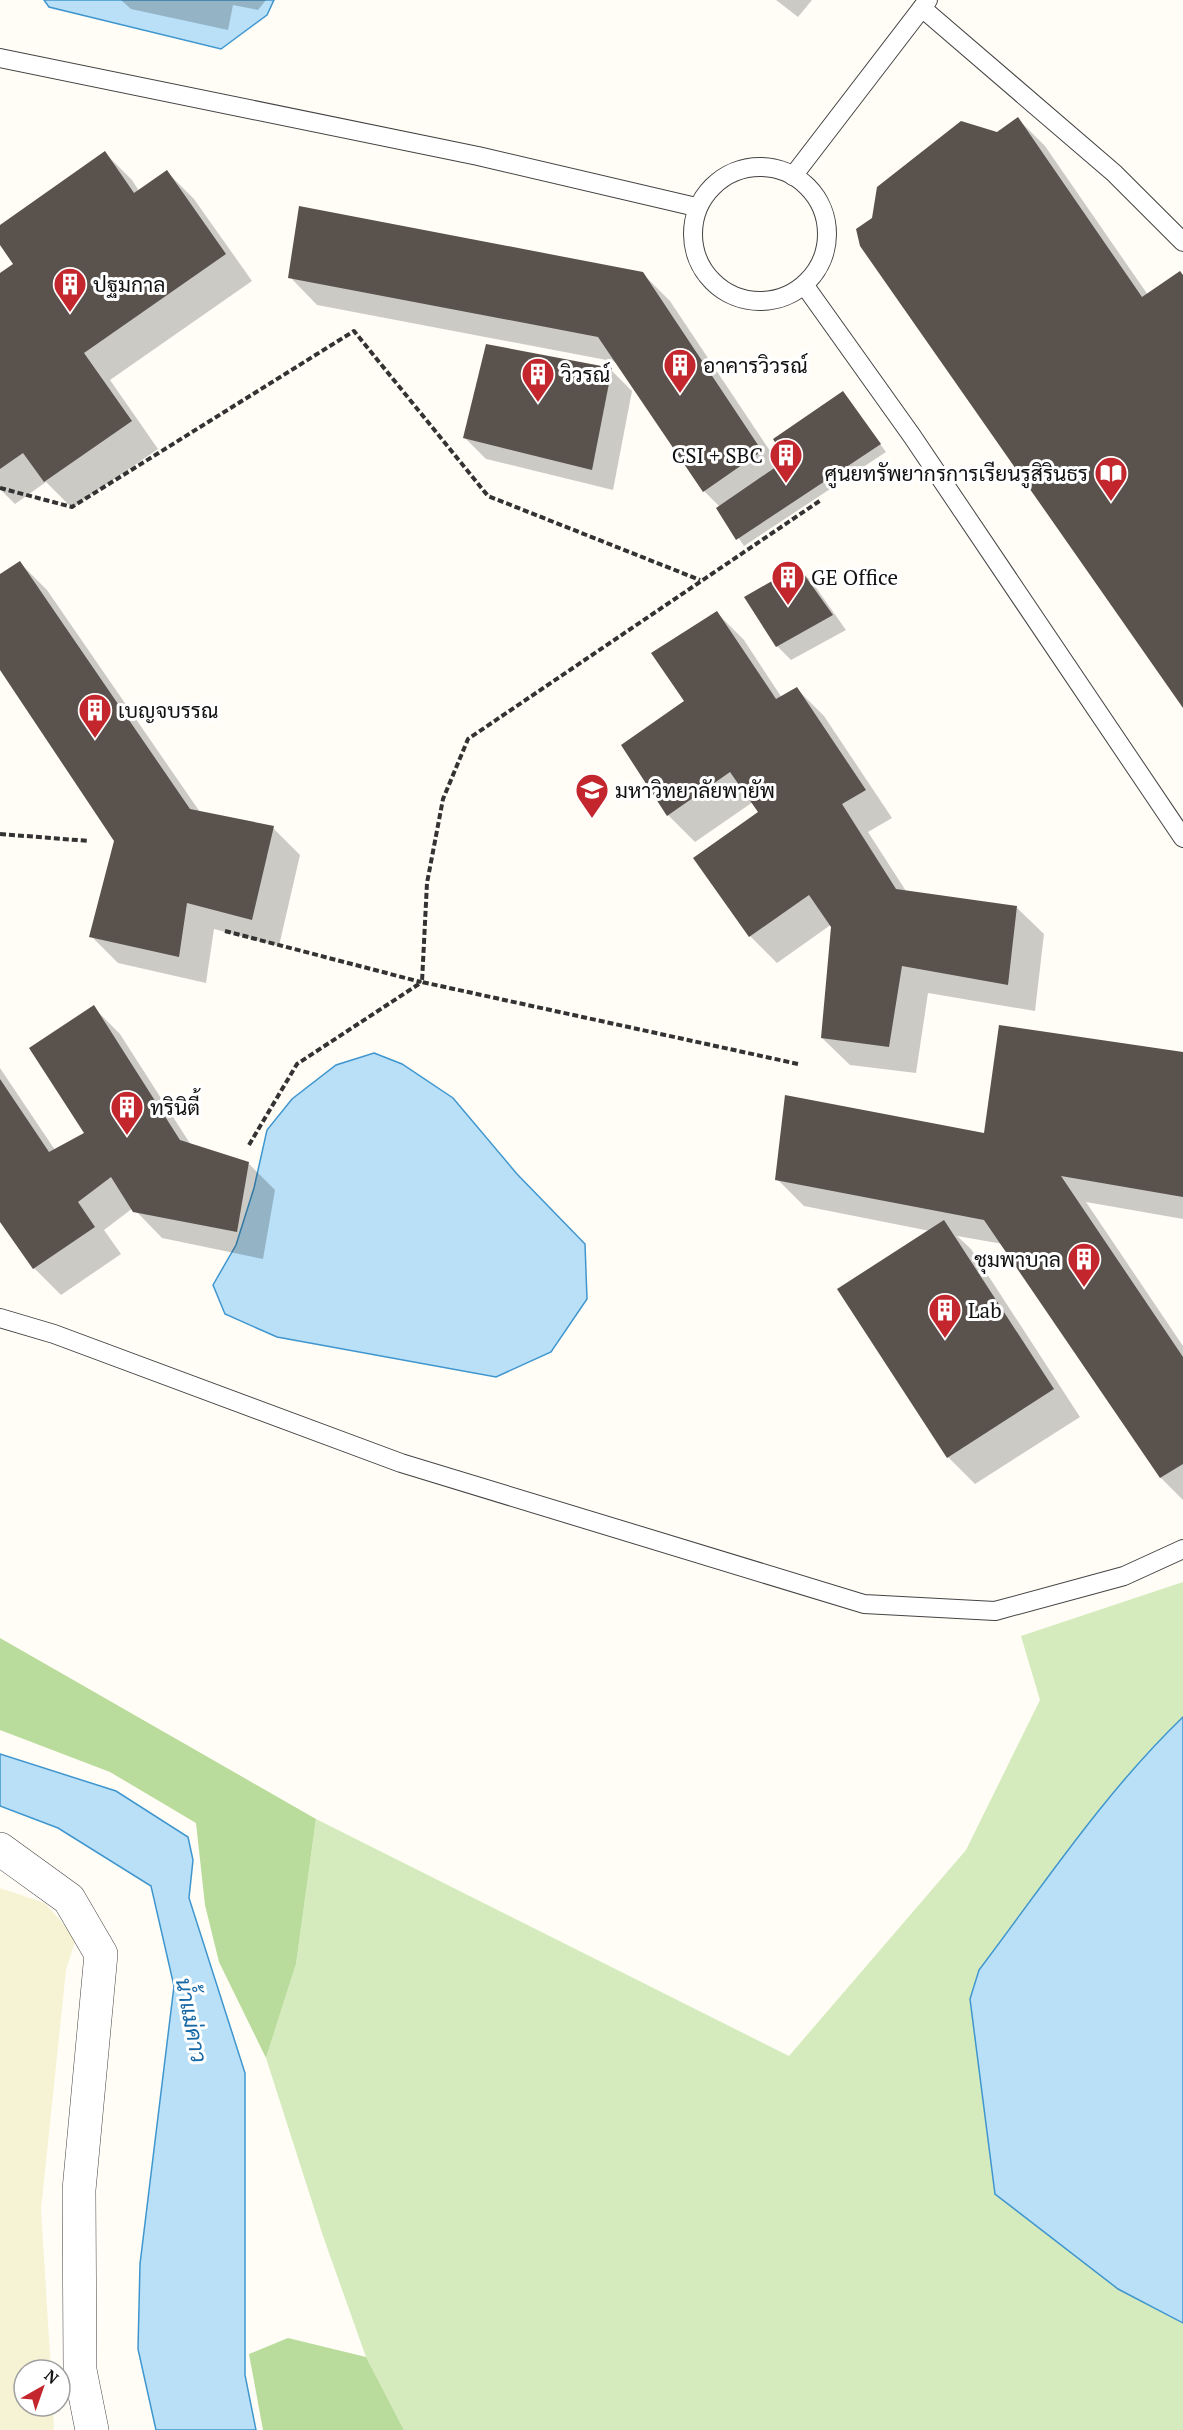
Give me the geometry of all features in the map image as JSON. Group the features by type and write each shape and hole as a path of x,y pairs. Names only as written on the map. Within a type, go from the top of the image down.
{"street":[{"path":"0,1849 69,1899 101,1954 79,2190 80,2370 92,2430"}],"lane":[{"path":"793,176 925,4 1114,174 1183,242"},
{"path":"0,58 478,156 696,207"},
{"path":"766,167 793,176 816,198 827,228 823,260 805,286 763,304 719,291 693,253 696,207 712,184 737,170 766,167"},
{"path":"805,286 912,436 1183,838"},
{"path":"0,1318 54,1334 401,1463 864,1604 995,1611 1124,1576 1183,1549"}],"path":[{"path":"0,488 72,507 354,331 488,496 701,580"},
{"path":"422,982 427,883 442,799 468,739 821,500"},
{"path":"0,834 89,841"},
{"path":"225,931 422,982 798,1064"},
{"path":"249,1145 297,1064 422,982"}],"shaded area":[{"path":"0,1888 45,1903 76,1939 66,1970 41,2210 50,2358 12,2358 12,2418 54,2418 54,2430 0,2430"}],"green space":[{"path":"1183,1582 1183,1717 1127,1776 1076,1839 979,1970 970,1999 1118,2289 1183,2323 1183,2430 404,2430 366,2357 323,2236 266,2058 296,1964 316,1819 789,2056 966,1850 1040,1700 1021,1636"},
{"path":"0,1638 316,1819 296,1964 266,2058 219,1962 205,1905 196,1823 110,1772 0,1730"},
{"path":"288,2338 366,2357 404,2430 263,2430 249,2354"}],"water":[{"path":"44,0 274,0 267,15 221,49 49,7"},
{"path":"374,1053 402,1064 453,1098 517,1174 585,1244 587,1299 551,1352 496,1377 277,1337 225,1314 213,1285 236,1245 254,1188 267,1130 292,1099 336,1065"},
{"path":"1183,1717 1183,2323 1118,2289 995,2194 970,1999 979,1970 1076,1839 1127,1776"},
{"name":"น้ำแม่คาว","path":"0,1754 116,1791 188,1837 193,1860 189,1898 245,2073 245,2375 256,2430 156,2430 138,2349 140,2264 174,1986 151,1886 58,1828 0,1806"}],"building":[{"name":"ศูนยทรัพยากรการเรียนรูสิรินธร","path":"1018,117 1142,297 1180,271 1183,275 1183,708 860,246 856,229 872,218 877,187 961,121 997,132"},
{"name":"ปฐมกาล","path":"105,151 134,193 167,170 226,254 84,353 132,421 44,482 23,453 0,469 0,273 13,264 0,245 0,225"},
{"name":"อาคารวิวรณ์","path":"299,206 643,272 762,451 703,492 598,337 288,278"},
{"name":"วิวรณ์","path":"486,344 612,368 592,470 463,438"},
{"name":"CSI + SBC","path":"843,391 881,444 736,540 716,508 786,460 773,439"},
{"name":"เบญจบรรณ","path":"20,561 190,809 274,826 252,920 187,903 179,957 89,937 114,841 0,670 0,574"},
{"name":"GE Office","path":"798,566 833,615 776,647 744,597"},
{"path":"717,611 776,699 797,687 866,790 842,804 896,889 1017,906 1008,985 902,966 889,1047 821,1038 831,927 809,895 749,937 693,858 758,812 730,772 667,816 621,745 684,701 651,653"},
{"name":"ทรินิตี้","path":"94,1005 180,1140 249,1162 237,1232 133,1212 111,1177 78,1202 95,1227 33,1269 0,1222 0,1079 49,1152 84,1133 29,1048"},
{"name":"ชุมพาบาล","path":"999,1025 1183,1052 1183,1197 1061,1176 1183,1357 1183,1464 1160,1478 984,1220 775,1180 785,1095 984,1133"},
{"name":"Lab","path":"944,1220 1054,1389 947,1458 837,1289"}],"place":[{"name":"ปฐมกาล","path":"70,313"},
{"name":"อาคารวิวรณ์","path":"680,394"},
{"name":"วิวรณ์","path":"538,403"},
{"name":"CSI + SBC","path":"786,484"},
{"name":"ศูนยทรัพยากรการเรียนรูสิรินธร","path":"1111,502"},
{"name":"GE Office","path":"788,606"},
{"name":"เบญจบรรณ","path":"95,739"},
{"name":"มหาวิทยาลัยพายัพ","path":"592,819"},
{"name":"ทรินิตี้","path":"127,1136"},
{"name":"ชุมพาบาล","path":"1084,1288"},
{"name":"Lab","path":"945,1339"}]}
